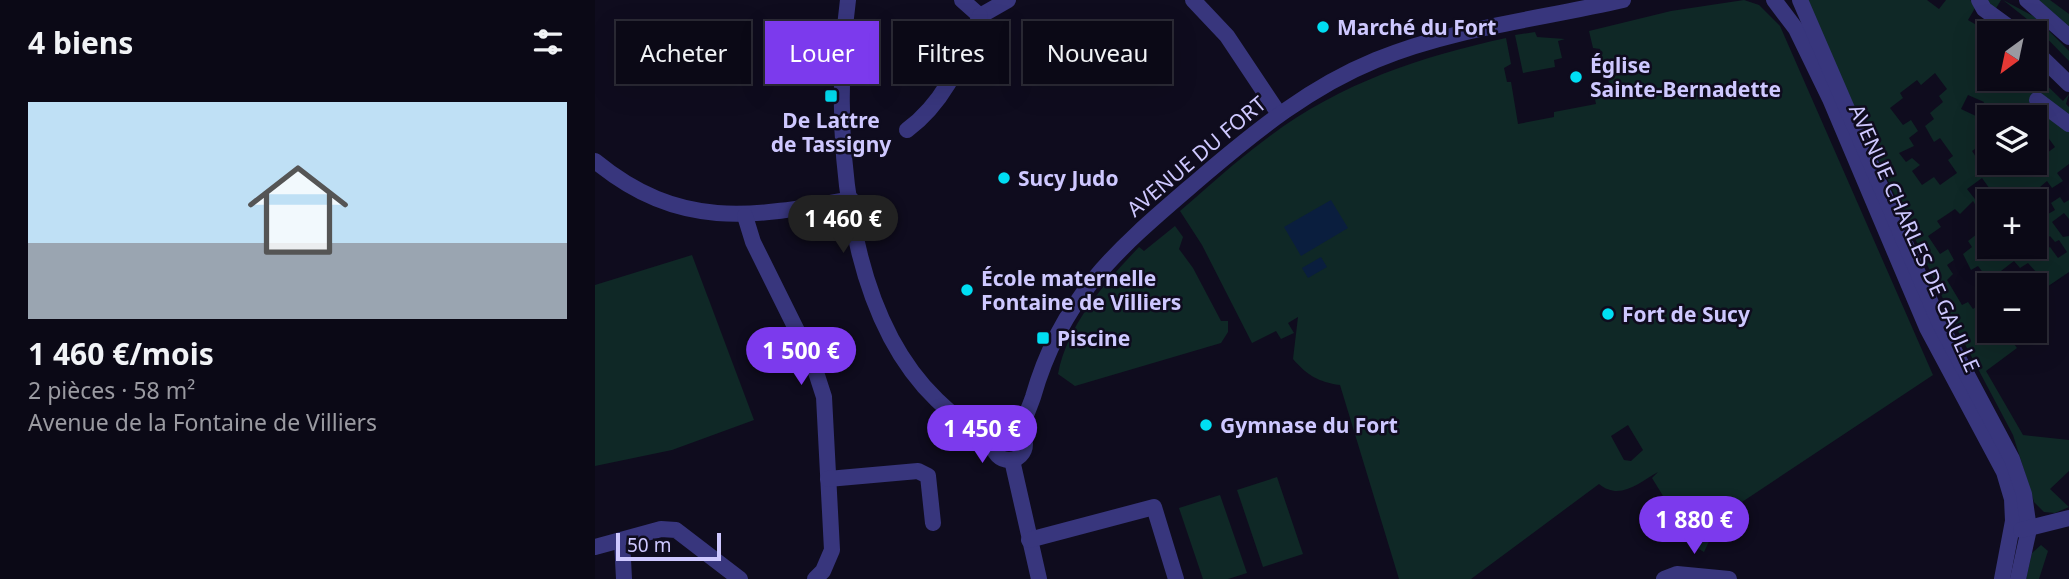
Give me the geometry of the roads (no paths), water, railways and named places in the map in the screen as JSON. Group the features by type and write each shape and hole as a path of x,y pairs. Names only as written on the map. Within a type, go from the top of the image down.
{"street":[{"path":"848,0 841,86 843,157 857,240 888,335 924,388 942,406 974,432 994,437"},
{"path":"962,0 980,16"},
{"path":"907,130 929,113 957,69 980,16 1008,0"},
{"path":"1193,0 1227,36 1279,114"},
{"name":"AVENUE DU FORT","path":"1021,432 1055,337 1077,298 1098,271 1145,225 1279,114 1316,90 1376,60 1441,39 1623,0"},
{"name":"AVENUE CHARLES DE GAULLE","path":"1774,0 1796,29 1830,99 1927,328 2004,472 2012,499 2012,530 2002,579"},
{"name":"AVENUE CHARLES DE GAULLE","path":"1800,0 1940,324 2012,459 2024,494 2029,529 2018,579"},
{"path":"2027,0 2069,37"},
{"path":"1979,1 2003,21"},
{"path":"2047,63 2069,84"},
{"path":"2037,100 2069,124"},
{"path":"595,161 636,190 687,211 745,216 851,199"},
{"path":"745,216 753,242 813,363 824,397 832,550 823,572 815,579"},
{"path":"1007,427 1021,432 1025,446 1021,455 1012,460 997,455 993,445 994,437 1007,427"},
{"path":"1012,460 1039,579"},
{"path":"828,479 918,471 928,476 933,523"},
{"path":"1029,540 1154,508 1176,579"},
{"path":"2012,530 2029,529 2069,518"},
{"path":"595,547 661,530 676,530 740,579"},
{"path":"622,540 624,579"},
{"path":"1664,579 1677,574 1729,579"}],"water":[{"path":"1331,200 1348,228 1301,256 1284,227"},
{"path":"1321,257 1327,267 1308,278 1302,268"}],"place":[{"name":"Marché du Fort","path":"1323,27"},
{"name":"Église Sainte-Bernadette","path":"1576,77"},
{"name":"De Lattre de Tassigny","path":"831,96"},
{"name":"Sucy Judo","path":"1004,178"},
{"name":"École maternelle Fontaine de Villiers","path":"967,290"},
{"name":"Fort de Sucy","path":"1608,314"},
{"name":"Piscine","path":"1043,338"},
{"name":"Gymnase du Fort","path":"1206,425"}]}
